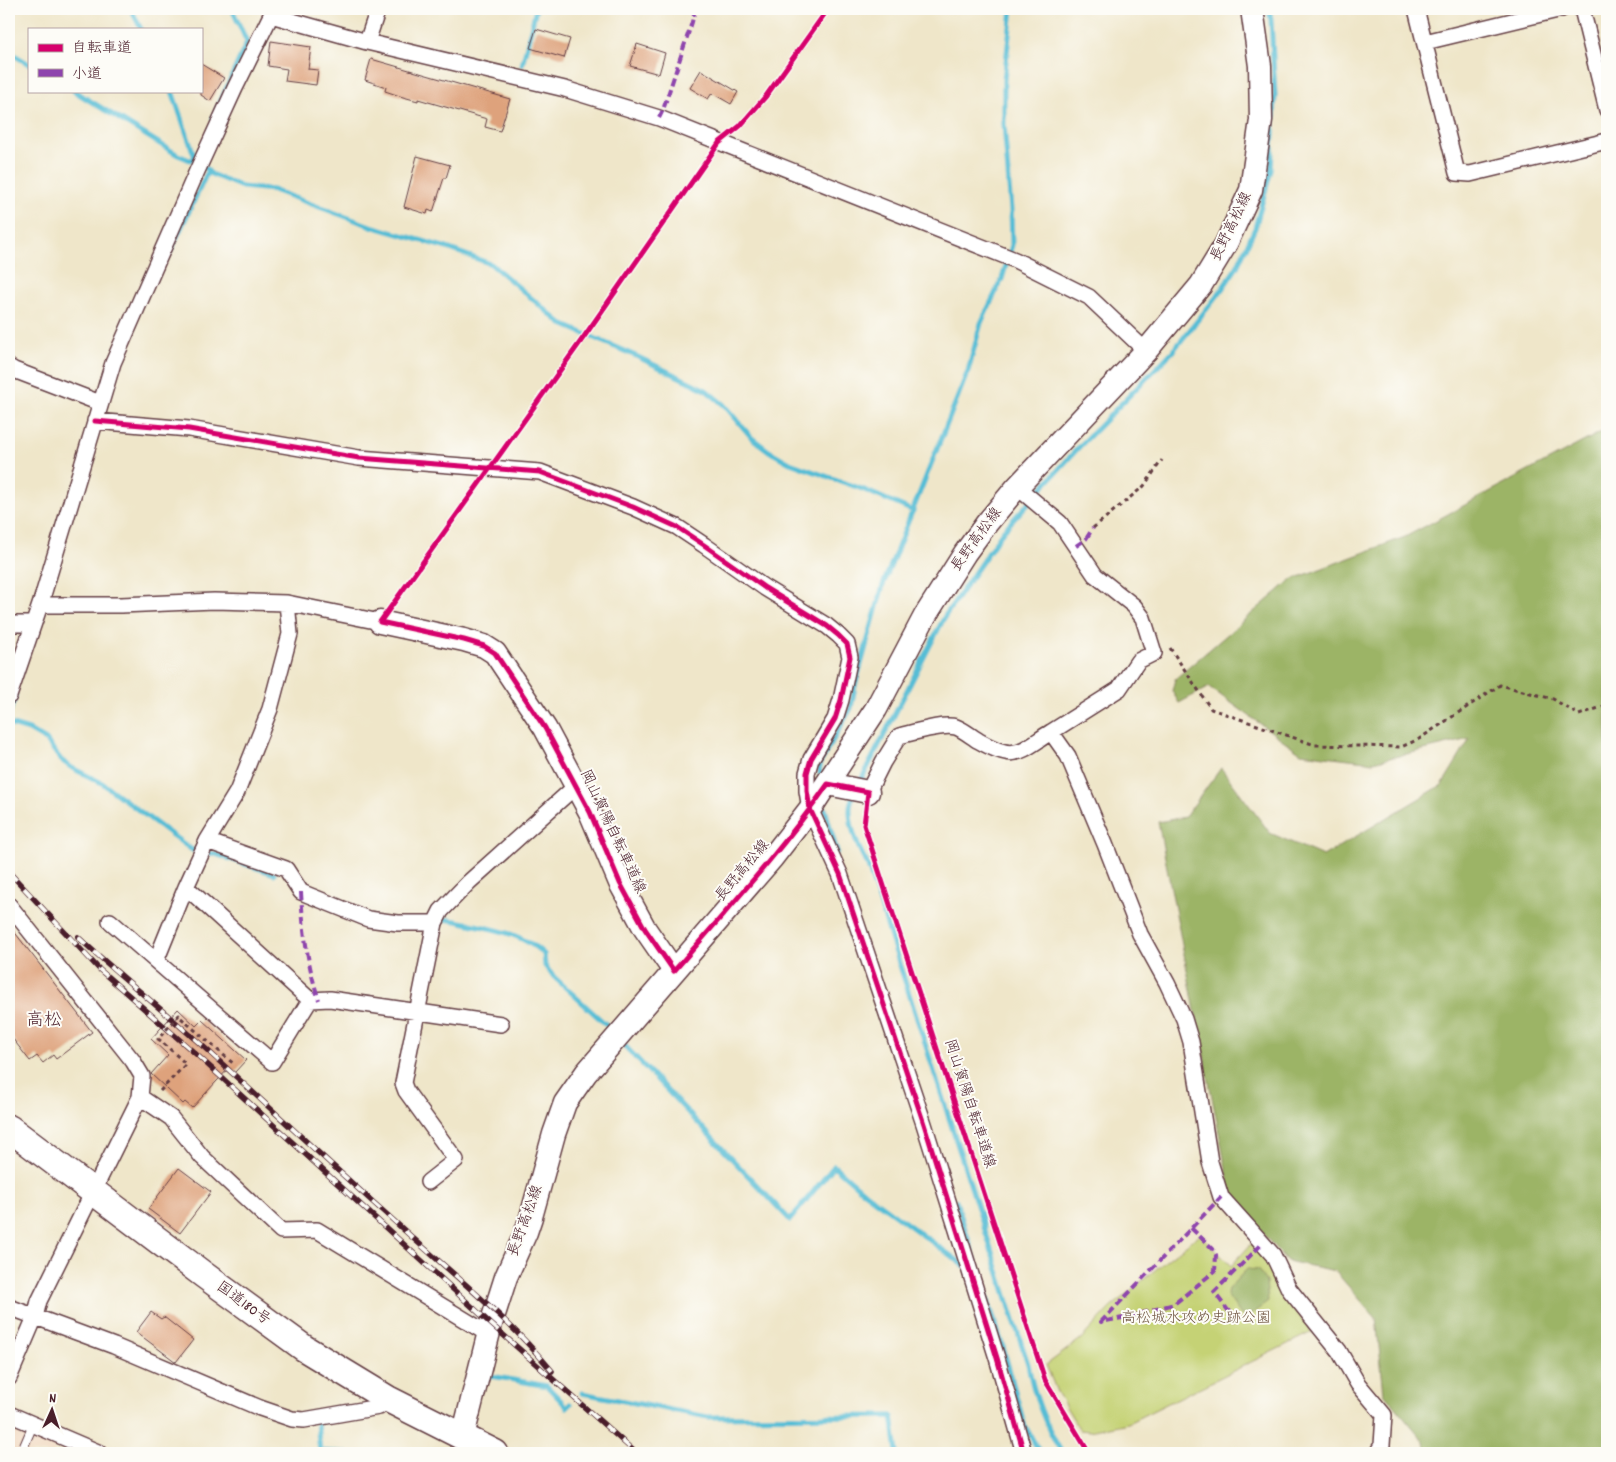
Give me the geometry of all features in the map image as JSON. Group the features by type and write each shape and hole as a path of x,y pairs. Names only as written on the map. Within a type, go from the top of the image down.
{"highway":[{"name":"国道180号","path":"9,1128 304,1348 460,1445 494,1453"}],"main road":[{"name":"長野高松線","path":"460,1445 488,1334 506,1277 528,1225 554,1134 565,1103 586,1072 772,858 810,809 852,789 876,709 926,616 965,553 1024,494 1201,286 1226,244 1251,190 1261,120 1260,66 1252,9"},
{"name":"岡山賀陽自転車道線","path":"380,622 464,640 484,646 495,654 545,728 577,785 620,883 645,929 674,971"}],"street":[{"path":"367,42 378,9"},
{"path":"1416,9 1458,173 1470,174 1607,141"},
{"path":"1425,42 1506,16 1562,9"},
{"path":"1582,9 1607,110"},
{"path":"9,696 33,624 43,605 98,421 100,403 113,363 197,171 272,12 367,42 556,87 659,118 1015,260 1089,297 1146,351"},
{"path":"9,367 100,403"},
{"path":"98,421 189,429 360,458 540,472 634,507 676,527 765,588 826,626 847,644 850,657 841,700 835,719 811,759 806,791 810,809 843,883 924,1124 998,1358 1024,1453"},
{"path":"852,789 883,762 899,736 946,726 956,727 990,747 1006,753 1018,753 1119,689 1138,661 1154,653 1143,618 1134,606 1095,575 1060,523 1024,494"},
{"path":"43,605 121,605 214,601 287,603 380,622"},
{"path":"156,961 204,848 237,792 270,709 290,634 287,603"},
{"path":"9,624 33,624"},
{"path":"1051,732 1068,756 1140,934 1168,983 1184,1019 1191,1042 1210,1162 1221,1197 1273,1255 1288,1289 1339,1351 1358,1384 1384,1415 1382,1444 1377,1453"},
{"path":"428,1182 456,1160 406,1091 403,1083 436,920 469,882 577,785"},
{"path":"204,848 286,869 301,892 368,919 398,922 436,920"},
{"path":"186,887 310,1000 330,999 501,1024"},
{"path":"9,905 142,1076 140,1097 40,1302 9,1378"},
{"path":"110,921 272,1062 310,1000"},
{"path":"140,1097 171,1118 202,1158 281,1231 317,1230 488,1334"},
{"path":"9,1307 114,1346 292,1420 320,1418 379,1407 388,1399"},
{"path":"9,1414 100,1453"}],"lane":[{"path":"21,1453 34,1425"}],"path":[{"path":"1093,528 1144,486 1162,460"},
{"path":"1154,653 1169,647 1211,709 1315,745 1401,747 1419,739 1500,685 1553,699 1579,715 1607,705"},
{"path":"140,1097 162,1090 186,1064 158,1039 179,1015 235,1065"}],"shaded area":[{"path":"9,1421 58,1442 53,1453 9,1453"}],"green space":[{"path":"1607,429 1607,1453 1426,1453 1424,1441 1384,1393 1376,1318 1335,1271 1287,1261 1232,1199 1158,822 1185,817 1221,768 1270,833 1323,856 1442,785 1470,739 1373,762 1301,753 1209,687 1179,703 1172,691 1175,679 1291,580 1405,537"},
{"name":"高松城水攻め史跡公園","path":"1200,1234 1231,1266 1253,1242 1268,1254 1282,1290 1312,1332 1128,1423 1089,1431 1080,1430 1057,1392 1046,1365 1082,1338 1110,1308"},
{"path":"1247,1269 1258,1270 1266,1282 1268,1302 1247,1317 1241,1315 1227,1295 1228,1289"}],"building":[{"path":"536,29 570,39 564,58 530,48"},
{"path":"271,41 311,47 308,69 318,70 316,85 285,81 287,69 268,66"},
{"path":"637,44 665,53 659,74 630,66"},
{"path":"371,59 510,99 500,131 485,127 487,119 418,99 418,101 403,97 385,91 386,87 365,80"},
{"path":"202,65 224,78 210,101 201,95"},
{"path":"701,70 738,92 731,104 712,93 708,99 690,88"},
{"path":"417,156 450,165 433,212 428,210 427,214 404,207"},
{"path":"9,925 92,1032 56,1059 53,1055 43,1063 37,1056 30,1061 9,1034"},
{"path":"178,1009 196,1026 202,1020 246,1060 234,1073 229,1068 192,1108 185,1102 183,1104 151,1074 168,1055 151,1039"},
{"path":"179,1168 211,1192 180,1233 148,1209"},
{"path":"151,1312 161,1319 164,1317 193,1340 176,1362 136,1332"}],"waterway":[{"path":"131,9 140,28"},
{"path":"213,118 247,42 232,9"},
{"path":"522,65 536,9"},
{"path":"820,773 819,765 851,708 855,686 883,585 968,371 981,323 1002,279 1012,245 1004,124 1004,80 1012,9"},
{"path":"859,784 945,616 1003,531 1079,447 1172,352 1218,295 1237,267 1255,228 1271,170 1275,95 1269,9"},
{"path":"9,52 28,63"},
{"path":"76,92 178,155 190,160 195,158 196,155"},
{"path":"172,92 195,158 211,174 242,187 273,190 371,226 447,248 491,264 562,324 638,357 706,390 724,405 752,438 769,451 790,463 862,489 913,511"},
{"path":"169,254 208,171"},
{"path":"9,715 15,696"},
{"path":"9,724 29,730 46,740 61,760 72,768 102,783 192,850 215,854 274,874"},
{"path":"853,796 850,812 856,840 867,863 1028,1364 1037,1399 1050,1432 1062,1453"},
{"path":"825,809 837,852"},
{"path":"440,919 494,929 528,942 544,954 545,966 554,977 611,1029"},
{"path":"625,1046 790,1220 834,1166 865,1193 965,1266"},
{"path":"956,1201 1003,1347 1024,1424 1040,1453"},
{"path":"486,1375 547,1386 567,1407 570,1404"},
{"path":"582,1393 708,1417 892,1416 897,1453"},
{"path":"317,1422 320,1451 346,1453"}],"railway":[{"path":"9,872 100,970 197,1055 491,1324 636,1453"},
{"path":"78,937 206,1049 475,1293 534,1350 552,1371"}],"marked path":[{"path":"659,118 695,9"},
{"path":"1076,546 1086,539 1093,528"},
{"path":"301,892 306,946 319,1000"},
{"path":"1191,1228 1213,1249 1216,1255 1215,1271 1174,1304 1128,1317 1101,1322 1221,1197"},
{"path":"1237,1322 1214,1292 1262,1244"}],"cycle path":[{"path":"828,9 766,96 740,126 719,143 581,341 380,622 464,640 484,646 495,653 545,728 590,812 620,883 645,929 674,971 773,856 828,784 868,792 864,825 1045,1380 1089,1453"},
{"path":"95,421 189,429 359,458 540,472 633,507 677,527 765,588 827,626 847,644 850,657 841,700 835,719 811,759 807,773 810,809 840,874 924,1124 997,1358 1024,1453"}],"district":[{"name":"高松","path":"44,1021"}]}
